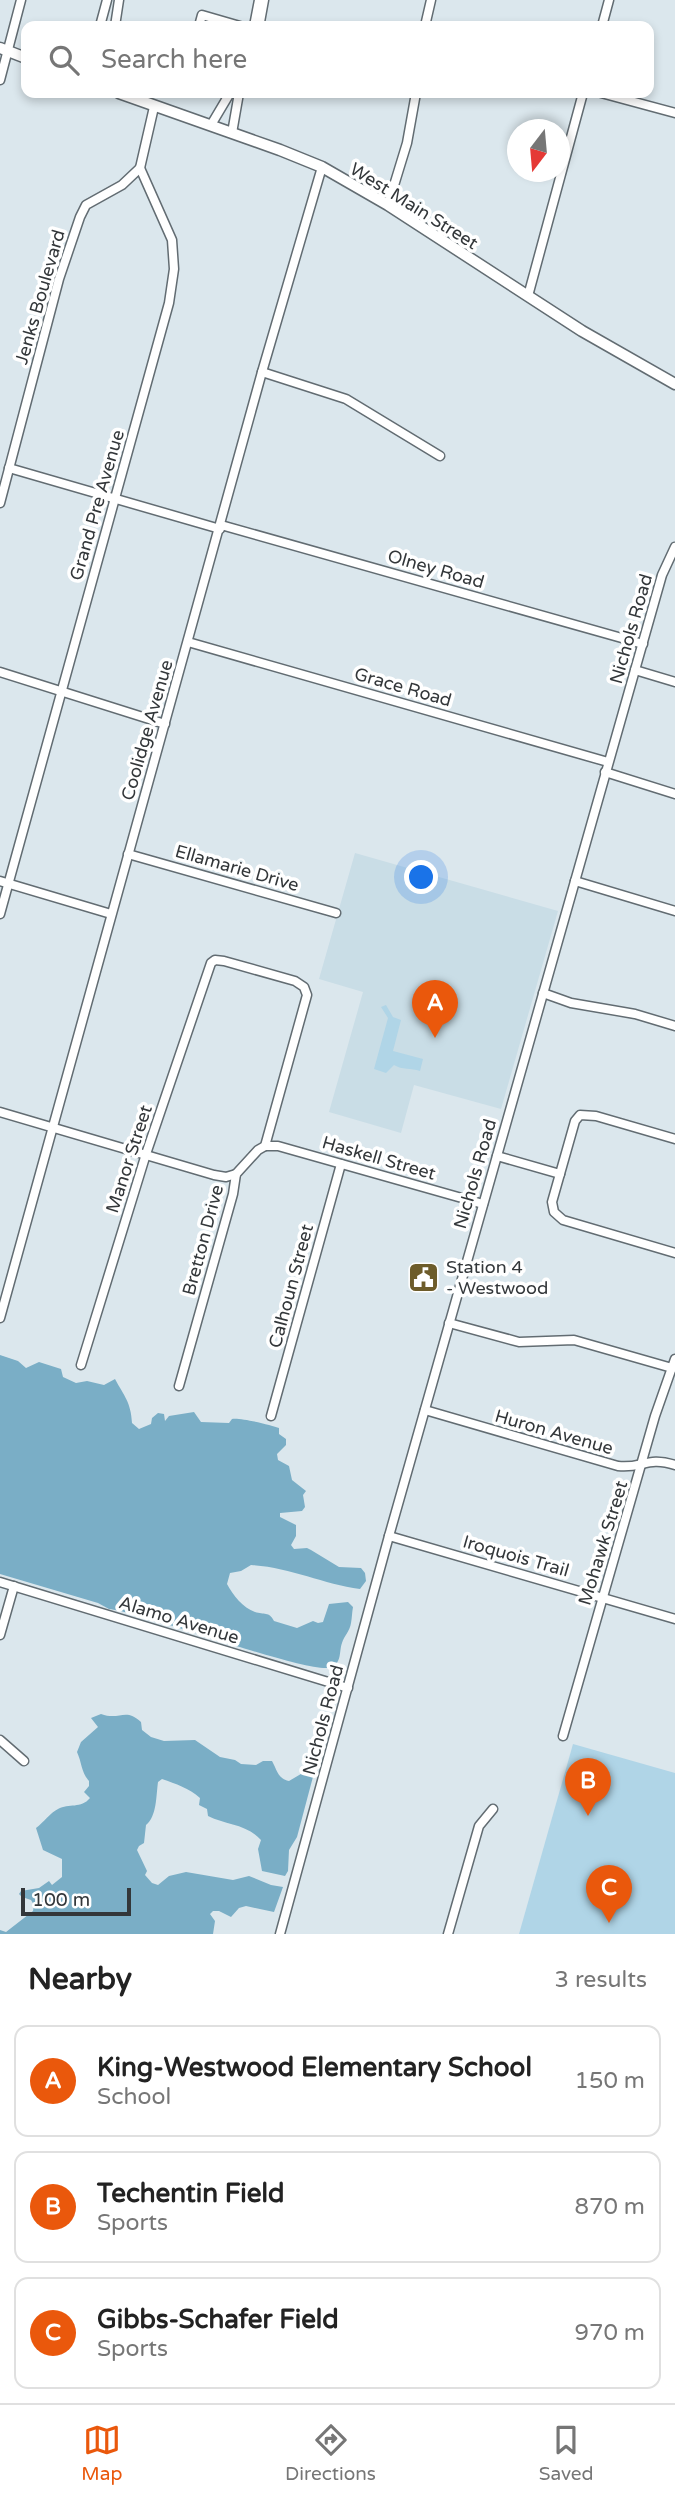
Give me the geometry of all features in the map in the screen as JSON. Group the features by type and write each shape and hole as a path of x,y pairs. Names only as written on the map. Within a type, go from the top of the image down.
{"main road":[{"path":"4,50 21,56"},
{"name":"West Main Street","path":"131,98 322,167 388,205 621,355 674,380"}],"street":[{"path":"0,80 4,50 21,0"},
{"path":"101,21 107,0"},
{"path":"115,21 119,0"},
{"path":"256,21 259,0"},
{"path":"258,21 263,12 264,0"},
{"path":"426,21 431,0"},
{"path":"603,21 609,0"},
{"path":"200,21 202,15 223,21"},
{"path":"211,125 227,98"},
{"path":"232,133 238,98"},
{"path":"388,205 407,143 415,98"},
{"path":"528,296 582,98"},
{"path":"620,98 675,113"},
{"path":"140,168 154,107"},
{"name":"Coolidge Avenue","path":"0,1318 262,372 322,167"},
{"name":"Jenks Boulevard","path":"0,503 59,279 79,216 86,205 122,185 140,168"},
{"name":"Grand Pre Avenue","path":"0,914 4,882 61,692 164,323 174,269 172,240 140,168"},
{"path":"262,372 353,402 440,456"},
{"name":"Olney Road","path":"9,468 643,643"},
{"name":"Nichols Road","path":"280,1934 389,1536 605,772 662,575 675,547"},
{"name":"Grace Road","path":"188,642 608,762"},
{"path":"635,670 675,682"},
{"path":"0,672 165,724"},
{"path":"605,772 675,794"},
{"name":"Ellamarie Drive","path":"128,854 336,913"},
{"path":"575,881 675,911"},
{"path":"4,882 111,914"},
{"name":"Manor Street","path":"82,1365 146,1154 211,963 220,960 295,981 306,992 303,1013 265,1146"},
{"path":"543,993 571,1003 635,1014 675,1026"},
{"path":"0,1112 221,1177 236,1174"},
{"path":"675,1139 596,1116 580,1115 575,1121 552,1202 554,1212 559,1218 675,1253"},
{"name":"Haskell Street","path":"265,1146 278,1146 484,1204"},
{"name":"Bretton Drive","path":"179,1386 233,1194 236,1174 265,1146"},
{"path":"497,1156 559,1174"},
{"name":"Calhoun Street","path":"271,1416 341,1164"},
{"path":"449,1323 519,1342 573,1340 673,1364"},
{"name":"Mohawk Street","path":"563,1736 673,1364"},
{"name":"Huron Avenue","path":"425,1410 610,1465 629,1467 654,1460 675,1465"},
{"name":"Iroquois Trail","path":"389,1536 675,1619"},
{"name":"Alamo Avenue","path":"0,1581 348,1688"},
{"path":"0,1636 14,1586"},
{"path":"0,1740 24,1761"},
{"path":"448,1934 479,1826 493,1809"}],"shaded area":[{"path":"355,853 558,911 501,1109 414,1085 401,1133 329,1112 363,992 319,979"},
{"path":"386,1005 393,1017 401,1020 393,1051 423,1059 420,1071 394,1065 386,1073 374,1069 388,1018 381,1007"},
{"path":"0,1355 18,1361 26,1368 39,1362 61,1369 63,1377 76,1383 87,1381 104,1385 115,1379 129,1404 132,1423 139,1429 151,1424 152,1418 158,1413 164,1414 165,1421 169,1416 194,1412 201,1422 229,1423 235,1419 279,1428 279,1434 286,1439 286,1445 277,1454 278,1460 289,1466 292,1480 306,1491 303,1495 305,1507 302,1511 280,1513 280,1517 296,1525 296,1536 291,1545 294,1549 307,1548 339,1567 361,1568 366,1581 360,1589 279,1569 251,1565 230,1573 227,1584 235,1597 246,1607 268,1615 274,1621 297,1628 313,1621 323,1622 329,1604 348,1602 353,1607 351,1623 335,1665 319,1668 295,1663 0,1574"},
{"path":"101,1714 131,1715 141,1722 142,1730 151,1737 164,1741 195,1740 220,1757 241,1764 256,1765 263,1761 272,1761 285,1780 289,1781 306,1771 314,1773 297,1837 289,1850 288,1871 285,1876 262,1871 258,1849 261,1840 255,1835 208,1816 207,1809 199,1805 200,1798 162,1779 158,1782 154,1811 146,1825 144,1843 137,1850 147,1871 145,1875 158,1885 169,1876 186,1872 233,1880 249,1876 283,1887 274,1912 246,1906 239,1908 231,1917 213,1911 210,1914 215,1921 213,1934 0,1934 0,1930 6,1932 33,1911 31,1900 22,1897 19,1894 21,1891 39,1888 49,1881 52,1885 62,1877 62,1859 43,1850 36,1828 58,1809 83,1804 90,1798 84,1792 89,1781 77,1752 81,1742 98,1727 91,1718"},
{"path":"573,1744 675,1773 675,1934 519,1934"}],"place":[{"name":"King-Westwood Elementary School","path":"435,1038"},
{"name":"Station 4 - Westwood","path":"423,1277"},
{"name":"Techentin Field","path":"588,1816"},
{"name":"Gibbs-Schafer Field","path":"609,1923"}]}
